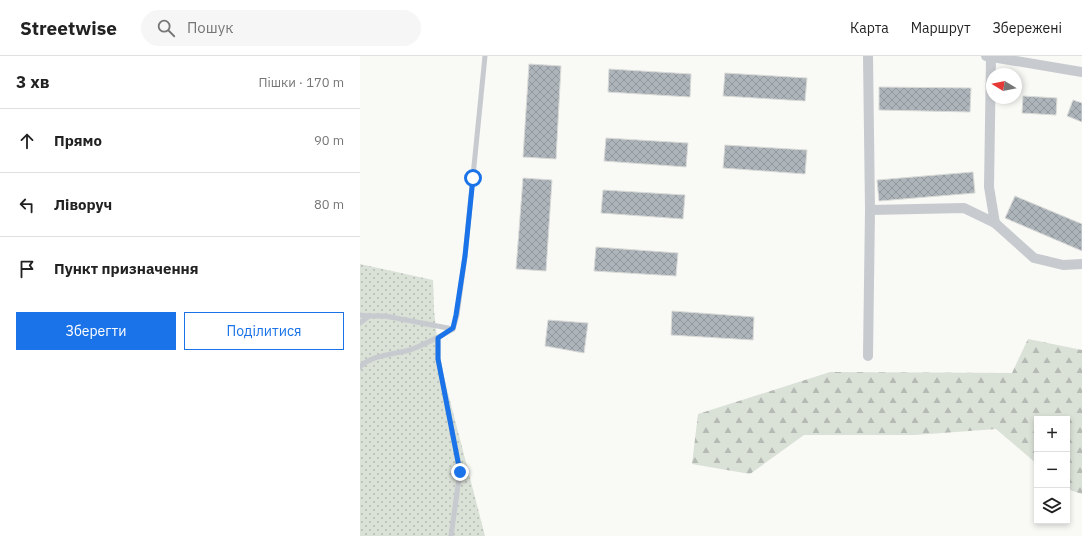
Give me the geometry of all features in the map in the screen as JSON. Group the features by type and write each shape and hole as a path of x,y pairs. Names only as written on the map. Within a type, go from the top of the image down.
{"street":[{"path":"868,56 870,210 868,356"},
{"path":"995,223 989,186 989,56 1082,72"},
{"path":"870,210 964,208 995,223 1034,258 1063,265 1082,264"}],"lane":[{"path":"360,367 376,358 409,350 433,341 453,328 465,256 486,56"},
{"path":"360,315 385,316 453,328"},
{"path":"360,323 369,316"},
{"path":"438,338 438,359 460,472 452,536"}],"green space":[{"path":"360,264 433,280 434,310 439,358 485,536 360,536"},
{"path":"1028,339 1082,350 1082,494 1070,490 1070,416 1034,416 1034,461 996,429 915,435 804,435 750,474 692,464 698,414 830,372 1012,373"}],"building":[{"path":"529,64 561,66 556,159 523,157"},
{"path":"609,69 691,74 690,97 608,92"},
{"path":"725,73 807,78 805,101 723,96"},
{"path":"879,87 971,88 970,112 879,110"},
{"path":"1023,96 1057,98 1056,115 1022,113"},
{"path":"1073,100 1082,103 1082,122 1067,116"},
{"path":"606,138 688,143 686,167 604,161"},
{"path":"725,145 807,150 805,174 723,168"},
{"path":"973,172 975,193 879,201 877,180"},
{"path":"523,178 552,180 546,271 516,269"},
{"path":"603,190 685,195 683,219 601,213"},
{"path":"1015,196 1082,224 1082,251 1005,218"},
{"path":"596,247 678,253 676,276 594,271"},
{"path":"672,311 754,317 753,340 671,335"},
{"path":"548,320 588,323 584,353 545,346"}],"route":[{"path":"460,472 438,359 438,338 453,328 456,315 465,256 473,178"}]}
